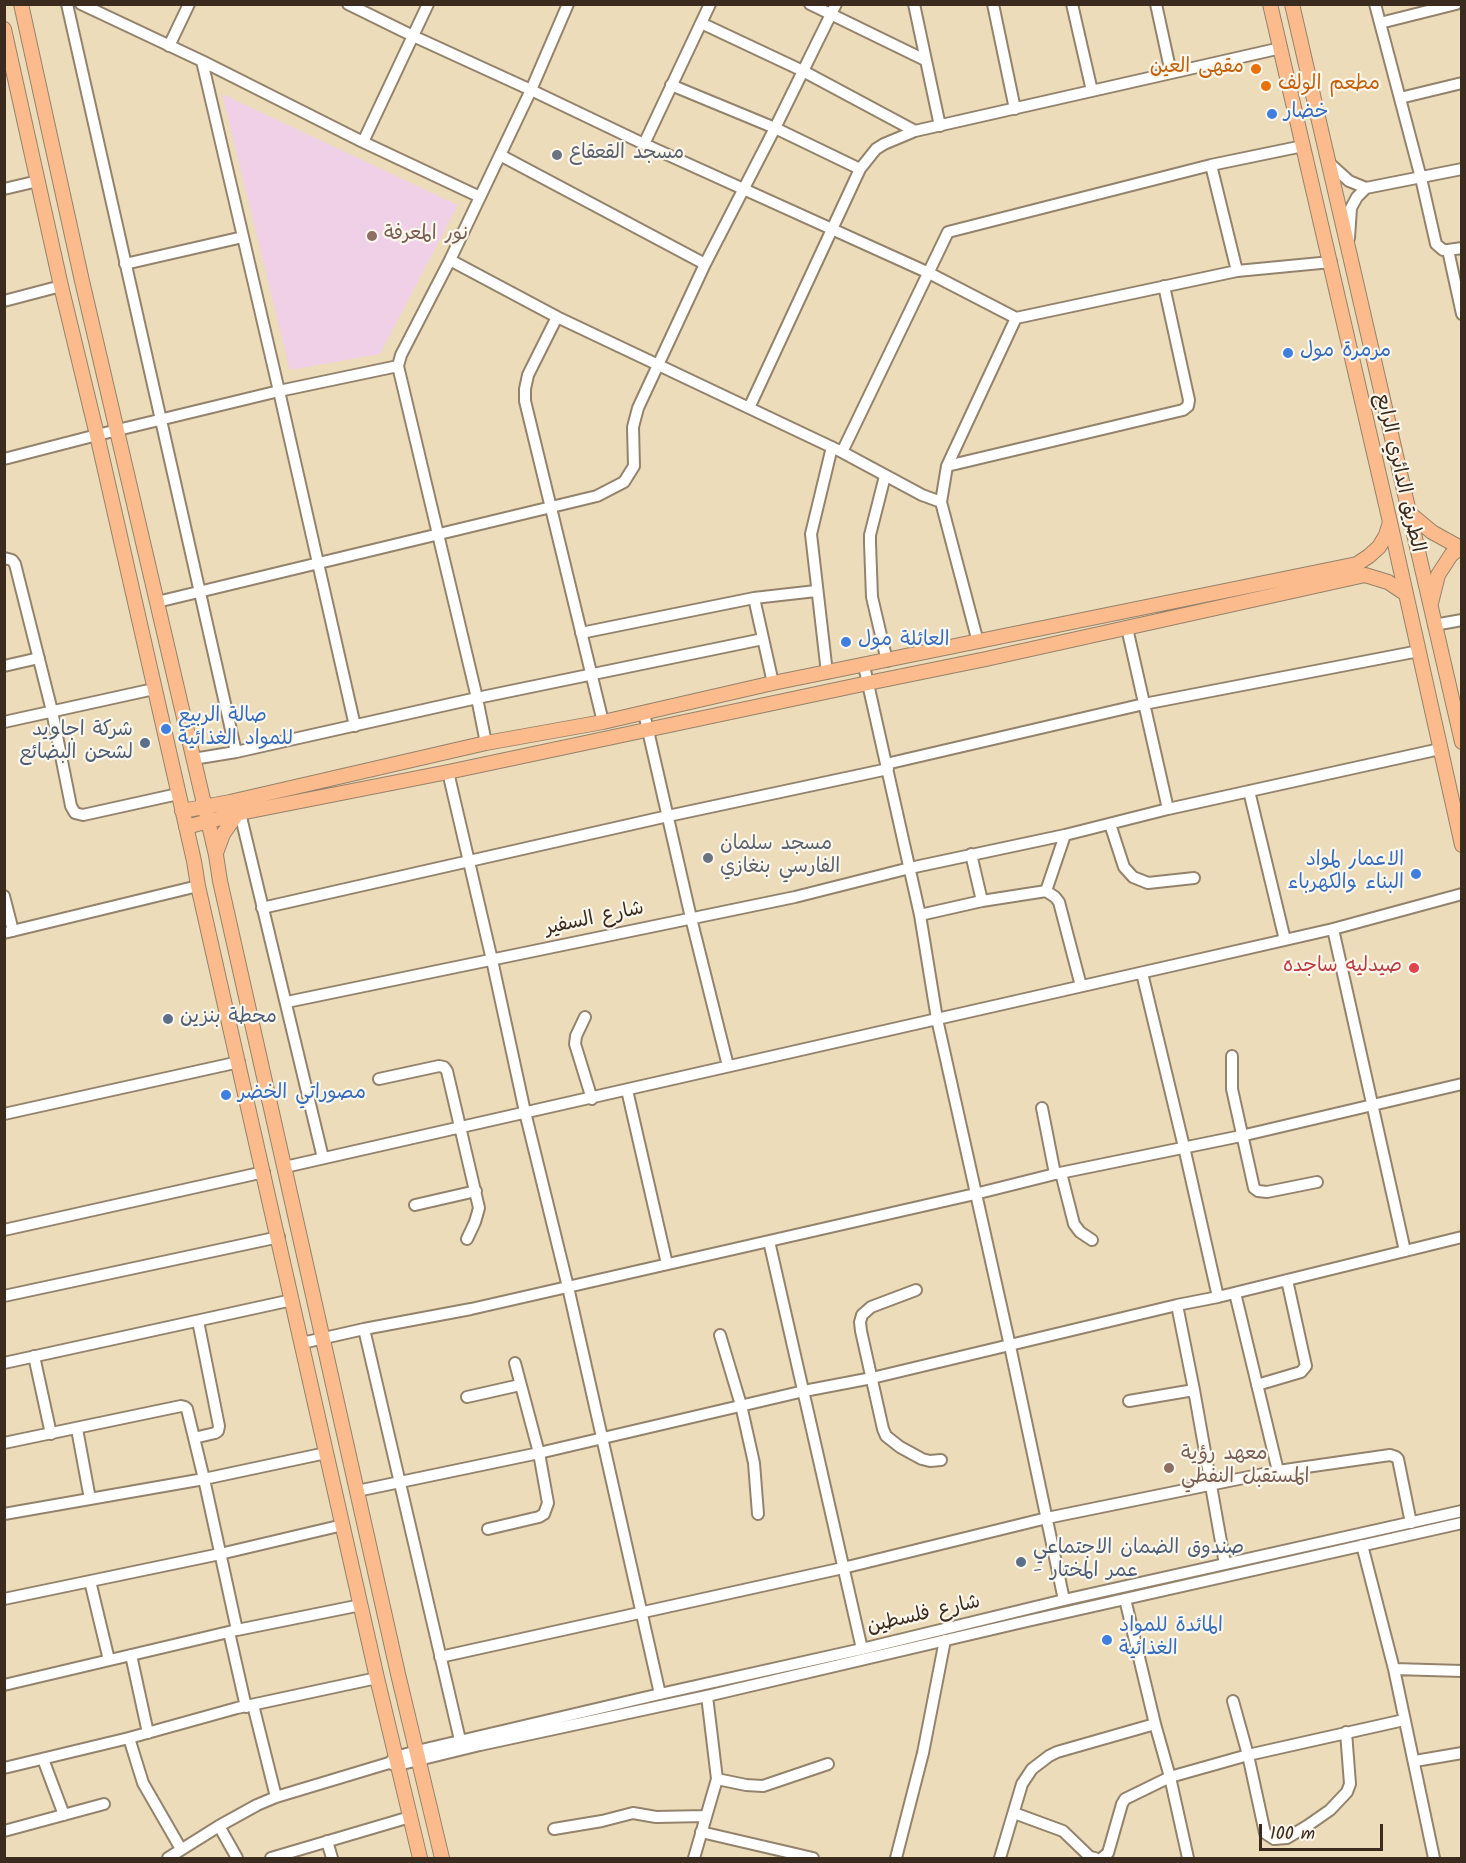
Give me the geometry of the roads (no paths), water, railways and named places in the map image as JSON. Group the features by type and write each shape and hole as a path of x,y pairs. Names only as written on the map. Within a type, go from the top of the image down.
{"main road":[{"path":"21,4 82,281 216,855 357,1491 442,1858"},
{"name":"الطريق الدائري الرابع","path":"1270,4 1331,262 1461,845"},
{"name":"الطريق الدائري الرابع","path":"1292,4 1461,742"},
{"path":"4,29 279,1237 394,1762 420,1858"},
{"path":"1294,107 1306,109 1315,103"},
{"path":"1304,150 1314,148 1327,156"},
{"path":"1409,513 1432,532 1460,547 1451,555 1438,575 1431,598 1431,610"},
{"path":"186,827 208,822 236,810 366,770 486,743 603,722 773,683 1357,564 1379,547 1390,522"},
{"path":"182,811 204,806 236,810 370,788 986,659 1365,575 1388,582 1406,594"},
{"path":"731,693 735,711"},
{"path":"366,770 370,788"},
{"path":"199,785 236,810"},
{"path":"216,855 223,834 236,810"}],"street":[{"path":"67,4 236,752"},
{"path":"81,4 480,197"},
{"path":"169,45 189,4"},
{"path":"348,4 644,144 929,273 1016,318 1237,271 1331,262"},
{"path":"363,142 428,4"},
{"path":"486,743 398,366 531,90 568,4"},
{"path":"644,144 710,4"},
{"path":"810,4 834,9 925,60"},
{"path":"914,4 940,126"},
{"path":"993,4 1015,109"},
{"path":"1072,4 1092,91"},
{"path":"1156,4 1170,73"},
{"path":"1375,4 1436,244 1443,250 1461,248"},
{"path":"1380,23 1456,4"},
{"path":"157,602 597,495 624,482 634,466 635,418 658,365 705,264 834,9"},
{"path":"701,23 803,71 915,131"},
{"path":"749,408 860,169 880,146 915,131 1281,48"},
{"path":"202,61 355,726"},
{"path":"1400,98 1461,83"},
{"path":"671,85 775,128 860,169"},
{"path":"827,673 810,534 837,449 929,273 945,236 953,230 1211,165 1304,150"},
{"path":"500,155 705,264"},
{"path":"1327,156 1349,181 1366,188 1461,169"},
{"path":"1211,165 1237,271"},
{"path":"4,189 38,181"},
{"path":"1349,251 1351,208 1366,188"},
{"path":"125,264 243,237"},
{"path":"1448,250 1461,314"},
{"path":"450,260 557,317 837,449 922,495 941,502"},
{"path":"4,301 61,286"},
{"path":"947,466 1183,410 1188,406 1189,400 1164,286"},
{"path":"557,317 528,375 525,401 603,722"},
{"path":"978,642 941,502 947,466 1016,318"},
{"path":"4,459 279,391 398,366"},
{"path":"885,476 870,543 872,597 887,661"},
{"path":"4,558 12,560 15,564 52,711 71,806 75,813 83,815 178,794"},
{"path":"581,633 754,598 816,591"},
{"path":"754,598 773,683"},
{"path":"1434,625 1461,620"},
{"path":"1127,628 1168,808"},
{"path":"193,759 236,752 477,698 763,639"},
{"path":"262,908 887,767 1144,704 1419,651"},
{"path":"4,666 39,658"},
{"path":"864,666 910,868 937,1019 1064,1600"},
{"path":"4,722 154,689"},
{"path":"644,713 728,1066"},
{"name":"شارع السفير","path":"287,1002 795,897 910,868 1065,835 1168,808 1440,749"},
{"path":"448,772 660,1694"},
{"path":"1250,791 1285,940"},
{"path":"236,810 287,1002 323,1158"},
{"path":"1110,824 1124,867 1134,877 1148,883 1194,878"},
{"path":"1046,891 1065,835"},
{"path":"971,854 982,901"},
{"path":"4,896 9,932 198,886"},
{"path":"920,915 982,901 1046,891 1059,903 1081,986"},
{"path":"285,1167 1285,940 1461,894"},
{"path":"1333,928 1405,1251"},
{"path":"1142,973 1218,1297"},
{"path":"585,1017 576,1036 575,1044 592,1099"},
{"path":"1232,1056 1232,1089 1254,1188 1267,1192 1317,1182"},
{"path":"4,1114 239,1062"},
{"path":"380,1079 432,1067 444,1067 447,1071 479,1208 467,1239"},
{"path":"302,1343 471,1309 1058,1174 1241,1136 1461,1084"},
{"path":"627,1090 667,1264"},
{"path":"1042,1108 1058,1174 1074,1224 1080,1232 1092,1240"},
{"path":"4,1230 264,1172"},
{"path":"415,1205 476,1191"},
{"path":"4,1296 279,1237"},
{"path":"357,1491 539,1453 741,1405 872,1378 1235,1293 1461,1237"},
{"path":"769,1241 862,1649"},
{"path":"1257,1385 1301,1372 1306,1366 1287,1280"},
{"path":"916,1290 872,1307 862,1315 861,1330 886,1436 922,1459 941,1460"},
{"path":"1235,1293 1278,1471"},
{"path":"4,1363 292,1300"},
{"path":"1177,1305 1224,1564"},
{"path":"194,1438 215,1433 219,1426 198,1321"},
{"path":"364,1329 460,1740"},
{"path":"720,1335 741,1405 755,1468 758,1515"},
{"path":"34,1356 51,1434"},
{"path":"488,1529 544,1515 548,1503 539,1453 514,1363"},
{"path":"467,1397 520,1385"},
{"path":"1129,1401 1194,1390"},
{"path":"4,1443 181,1406 187,1409 220,1554 233,1631 250,1706 276,1797"},
{"path":"77,1428 90,1499"},
{"path":"4,1514 204,1479 326,1453"},
{"path":"441,1657 843,1568 1047,1518 1278,1471 1390,1455 1398,1459 1411,1523"},
{"name":"شارع فلسطين","path":"418,1755 488,1743 707,1696 945,1640 1064,1600 1461,1511"},
{"name":"شارع فلسطين","path":"168,1858 219,1826 276,1797 418,1755 460,1740 862,1649 1022,1616 1125,1599 1461,1523"},
{"path":"4,1599 220,1554 343,1525"},
{"path":"1362,1545 1394,1669 1434,1858"},
{"path":"90,1581 109,1660"},
{"path":"1125,1599 1188,1858"},
{"path":"4,1685 233,1631 361,1605"},
{"path":"896,1858 923,1753 945,1640"},
{"path":"131,1655 148,1733"},
{"path":"1394,1669 1461,1671"},
{"path":"4,1768 250,1706 377,1678"},
{"path":"694,1858 717,1779 707,1696"},
{"path":"1233,1701 1248,1755 1265,1833 1269,1837 1287,1838 1301,1830 1330,1810 1347,1792 1350,1784 1346,1732"},
{"path":"1102,1858 1108,1853 1125,1799 1170,1777 1248,1755 1404,1720"},
{"path":"1000,1858 1022,1784 1032,1769 1049,1756 1155,1724"},
{"path":"129,1738 143,1783 181,1849"},
{"path":"1414,1761 1461,1753"},
{"path":"43,1759 64,1815"},
{"path":"717,1779 763,1786 828,1764"},
{"path":"4,1832 104,1804"},
{"path":"554,1829 607,1821 631,1813 656,1817 705,1816"},
{"path":"1014,1813 1063,1831 1090,1857 1095,1858"},
{"path":"271,1858 410,1817"},
{"path":"219,1826 237,1858"},
{"path":"701,1832 813,1858"},
{"path":"327,1841 332,1858"}],"place":[{"name":"مقهى العين","path":"1256,69"},
{"name":"مطعم الولف","path":"1266,86"},
{"name":"خضار","path":"1272,114"},
{"name":"مسجد القعقاع","path":"557,155"},
{"name":"نور المعرفة","path":"372,236"},
{"name":"مرمرة مول","path":"1288,353"},
{"name":"العائلة مول","path":"846,642"},
{"name":"صالة الربيع للمواد الغذائية","path":"166,729"},
{"name":"شركة اجاويد لشحن البضائع","path":"145,743"},
{"name":"مسجد سلمان الفارسي بنغازي","path":"708,858"},
{"name":"الاعمار لمواد البناء والكهرباء","path":"1416,874"},
{"name":"صيدليه ساجده","path":"1414,968"},
{"name":"محطة بنزين","path":"168,1019"},
{"name":"مصوراتي الخضر","path":"226,1095"},
{"name":"معهد رؤية المستقبل النفطي","path":"1169,1468"},
{"name":"صندوق الضمان الاجتماعي - عمر المختار","path":"1021,1562"},
{"name":"المائدة للمواد الغذائية","path":"1107,1640"}]}
